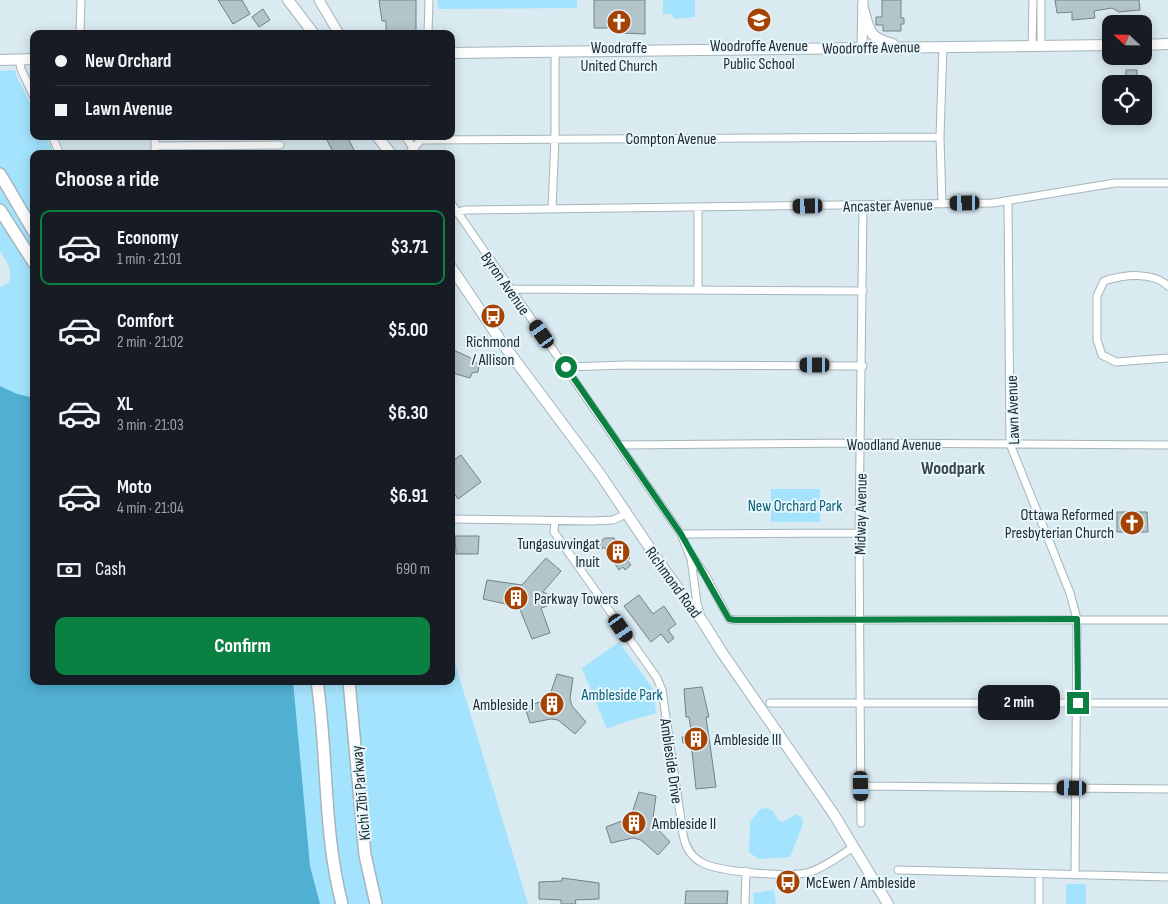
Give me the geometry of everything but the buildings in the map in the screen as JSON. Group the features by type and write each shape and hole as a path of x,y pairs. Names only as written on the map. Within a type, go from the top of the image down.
{"highway":[{"path":"0,174 30,225"},
{"path":"0,210 30,257"},
{"name":"Kichi Zībī Parkway","path":"317,685 325,747 331,840 342,904"},
{"name":"Kichi Zībī Parkway","path":"350,685 365,855 376,904"}],"main road":[{"path":"288,0 311,30"},
{"path":"863,4 868,30 874,37 904,47"},
{"path":"1152,44 1168,44"},
{"name":"Woodroffe Avenue","path":"455,53 1102,45"},
{"path":"0,60 30,59"},
{"path":"380,140 388,150"},
{"name":"Richmond Road","path":"455,273 503,344 600,474 626,514 703,622 720,651 833,813 888,904"}],"street":[{"path":"80,0 80,30"},
{"path":"319,0 337,30"},
{"path":"428,30 429,0"},
{"path":"1033,0 1037,45"},
{"path":"1037,45 1041,0"},
{"path":"862,48 863,4"},
{"path":"942,204 940,137 943,46"},
{"path":"552,209 555,138 554,51"},
{"path":"19,59 21,69 30,88"},
{"name":"Compton Avenue","path":"455,139 940,137"},
{"path":"155,150 280,144"},
{"name":"Ancaster Avenue","path":"458,212 464,210 1008,202 1115,183 1168,183"},
{"name":"Lawn Avenue","path":"1008,202 1010,444 1070,593 1077,619 1078,703 1075,875"},
{"name":"Midway Avenue","path":"862,823 860,534 863,205"},
{"name":"Byron Avenue","path":"455,208 681,534 688,550 697,603 703,622"},
{"path":"698,208 698,289"},
{"path":"1168,286 1152,277 1117,277 1104,281 1097,296 1096,340 1102,354 1116,362 1168,358"},
{"path":"510,289 863,291"},
{"path":"566,367 626,365 863,366"},
{"name":"Woodland Avenue","path":"620,445 861,443 1168,445"},
{"path":"455,519 612,520 626,514"},
{"name":"Ambleside Drive","path":"554,521 554,532 657,678 662,690 683,834 688,849 696,859 711,867 794,874 809,872 823,866 853,847"},
{"path":"681,534 860,534"},
{"path":"688,550 706,576 729,619 735,620 1168,620"},
{"path":"770,703 1168,703"},
{"path":"861,786 1168,789"},
{"path":"898,870 1168,877"},
{"path":"745,904 746,871"},
{"path":"1039,875 1039,904"}],"green space":[{"path":"437,0 577,0 577,8 438,9"},
{"path":"663,0 695,0 695,17 674,19 671,14 663,14"},
{"path":"15,70 30,103 30,140 48,140 52,150 30,150 30,400 0,391 0,287 9,282 10,273 9,266 0,251 0,71"},
{"name":"New Orchard Park","path":"771,489 820,489 820,522 771,522"},
{"name":"Ambleside Park","path":"619,642 653,689 656,713 607,729 582,668"},
{"path":"455,663 528,904 318,904 310,876 291,685 455,685"},
{"path":"767,808 774,812 778,820 783,822 797,814 802,818 803,824 790,857 758,859 749,852 750,822 760,809"},
{"path":"1066,884 1086,884 1086,904 1066,904"},
{"path":"774,890 776,904 754,904 753,893"}],"shaded area":[{"path":"0,386 17,394 30,397 30,685 293,685 310,866 320,904 0,904"}],"place":[{"name":"Woodroffe Avenue Public School","path":"759,20"},
{"name":"Woodroffe United Church","path":"619,22"},
{"name":"Richmond / Allison","path":"493,316"},
{"name":"Ottawa Reformed Presbyterian Church","path":"1132,523"},
{"name":"Tungasuvvingat Inuit","path":"618,552"},
{"name":"Parkway Towers","path":"516,598"},
{"name":"Ambleside I","path":"552,704"},
{"name":"Ambleside III","path":"696,739"},
{"name":"Ambleside II","path":"634,823"},
{"name":"McEwen / Ambleside","path":"788,882"}],"district":[{"name":"Woodpark","path":"953,468"}],"route":[{"path":"566,367 681,534 688,550 706,576 729,619 1077,619 1078,703"}]}
